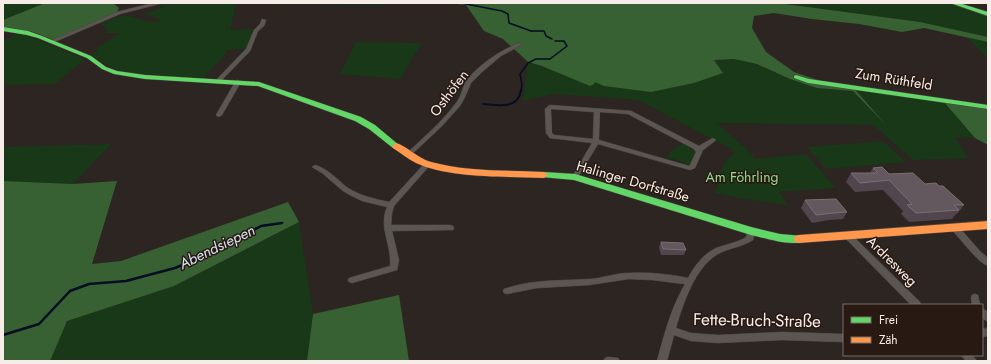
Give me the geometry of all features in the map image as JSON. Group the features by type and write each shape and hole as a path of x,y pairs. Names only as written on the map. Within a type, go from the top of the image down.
{"street":[{"path":"50,42 124,12 148,4 161,3"},
{"path":"953,3 988,14"},
{"path":"218,81 248,50 256,30 262,25 264,20"},
{"name":"Halinger Dorfstraße","path":"3,29 28,33 89,57 104,68 116,72 145,77 259,84 358,119 372,127 408,155 428,164 464,170 575,177 751,232 780,238 796,239 848,236 988,225"},
{"name":"Osthöfen","path":"408,155 444,121 460,102 468,83 491,60 521,44"},
{"name":"Zum Rüthfeld","path":"796,77 988,107"},
{"path":"219,115 238,82"},
{"path":"698,150 632,113 556,106 549,107 548,109 550,136 596,141 690,168 694,166 698,150 713,140"},
{"path":"575,177 596,141 597,110"},
{"path":"352,280 394,268 395,259 387,228 387,212 391,205 428,164"},
{"path":"315,167 323,169 343,188 352,193 374,202 391,205"},
{"path":"954,227 988,263"},
{"path":"387,228 450,228"},
{"path":"662,361 670,330 680,304 690,282 705,260 712,254 745,242 750,238 751,232"},
{"name":"Ardresweg","path":"848,236 916,304"},
{"path":"507,291 532,286 605,281 628,276 676,279 690,282"},
{"name":"Fette-Bruch-Straße","path":"670,330 691,337 718,339 782,336 843,338"},
{"path":"608,361 615,361"}],"green space":[{"path":"3,3 45,3 3,20 3,14 5,13 3,13"},
{"path":"45,3 113,3 119,8 116,15 54,40 33,32 3,27 3,20"},
{"path":"384,3 383,5 236,4 230,30 255,29 246,49 227,50 224,56 203,78 130,73 113,68 90,55 98,50 95,49 120,33 103,33 107,32 105,28 107,27 100,24 122,16 157,22 162,20 145,14 163,7 158,4"},
{"path":"446,3 778,3 920,22 988,37 988,42 924,28 902,32 859,24 774,13 754,16 752,28 766,52 794,72 821,81 852,86 886,125 853,91 817,88 790,79 757,64 734,59 714,60 723,73 694,83 651,92 604,86 595,82 590,86 542,66 528,62 503,39 484,31 466,5"},
{"path":"778,3 947,3 988,16 988,37 920,22"},
{"path":"19,33 85,59 55,84 3,85 3,41"},
{"path":"967,37 988,42 988,59"},
{"path":"356,42 422,43 400,79 340,74"},
{"name":"Am Föhrling","path":"734,59 757,64 790,79 817,88 853,91 877,116 852,86 944,102 975,138 955,137 968,158 913,160 873,125 717,123 754,156 754,159 806,154 836,188 779,192 788,205 744,199 715,193 724,164 735,151 638,100 553,94 523,101 528,62 598,82 604,86 722,74 714,60"},
{"path":"944,102 988,106 988,145 975,138"},
{"path":"883,141 906,162 826,169 807,147"},
{"path":"683,143 695,151 691,163 688,165 683,165 683,162 670,158 666,160 670,152"},
{"path":"111,144 73,184 3,181 3,147"},
{"path":"3,181 73,184 117,181 92,264 121,261 288,202 299,222 174,286 67,321 50,361 3,361"},
{"path":"299,222 313,314 307,361 50,361 67,321 174,286"},
{"path":"399,295 409,361 307,361 313,314"}],"building":[{"path":"882,167 889,174 913,173 925,184 936,183 939,186 943,186 964,205 954,205 959,210 916,213 907,205 912,204 889,180 860,183 851,173 878,173 873,168"},
{"path":"836,199 847,212 816,215 805,200"},
{"path":"661,242 683,243 686,250 663,249"}],"waterway":[{"name":"Abendsiepen","path":"461,3 502,11 508,14 509,23 531,31 544,31 546,36 552,39"},
{"name":"Abendsiepen","path":"521,91 522,85 520,74 528,63 536,59 550,59 567,46 564,41 555,41"},
{"name":"Abendsiepen","path":"483,104 506,105 512,103 516,101 521,90"},
{"name":"Abendsiepen","path":"3,335 39,324 70,291 89,284 126,281 175,268 207,255 261,226 282,223"}],"traffic: fast":[{"path":"953,3 988,14"},
{"path":"3,29 28,33 40,37 89,57 104,68 116,73 145,77 259,84 358,119 372,127 396,146"},
{"path":"796,77 808,81 988,107"},
{"path":"544,175 575,177 751,231 780,238 799,239"}],"traffic: slow":[{"path":"396,146 419,161 456,170 544,175"},
{"path":"799,239 988,225"}]}
